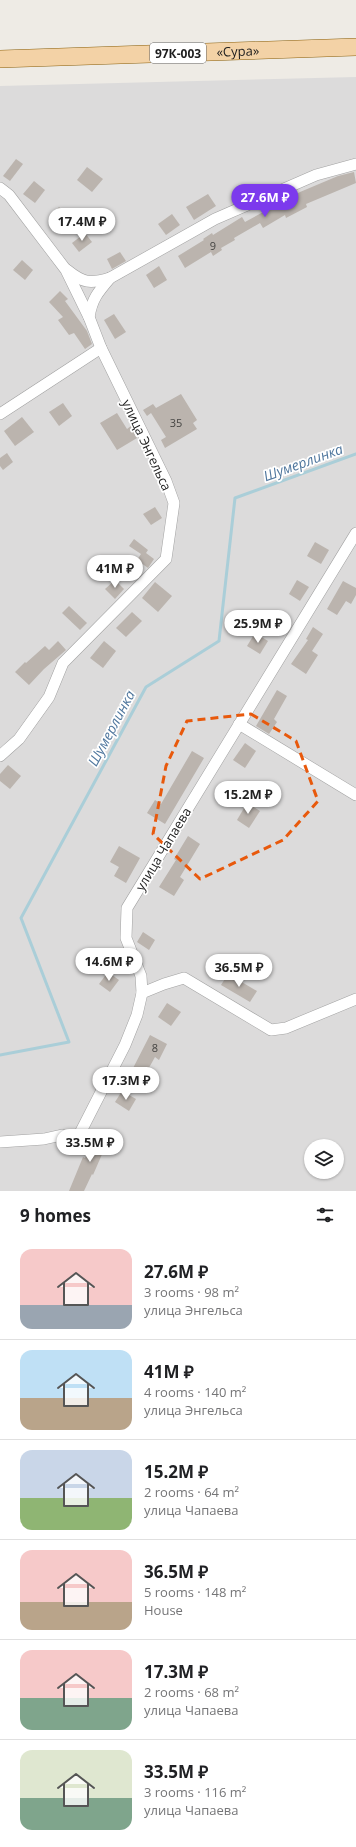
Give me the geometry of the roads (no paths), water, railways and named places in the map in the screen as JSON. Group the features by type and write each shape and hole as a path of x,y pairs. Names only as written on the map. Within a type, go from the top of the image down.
{"main road":[{"name":"«Сура»","path":"0,59 356,47"}],"street":[{"path":"66,270 84,281 96,282 110,278 215,219 316,175 356,164"},
{"name":"улица Энгельса","path":"0,188 9,195 66,270 89,317 100,348 166,481 174,503 166,559 63,663 49,697 19,738 0,756"},
{"path":"89,317 92,302 98,291 110,278"},
{"path":"0,414 100,348"},
{"name":"улица Чапаева","path":"0,1142 44,1139 62,1135 75,1143 125,1045 137,1015 142,993 141,976 126,938 127,908 356,533"},
{"path":"239,724 356,795"},
{"path":"142,993 184,978 271,1030 286,1028 356,999"}],"waterway":[{"name":"Шумерлинка","path":"0,1055 69,1042 21,918 146,687 219,641 235,498 356,454"}]}
